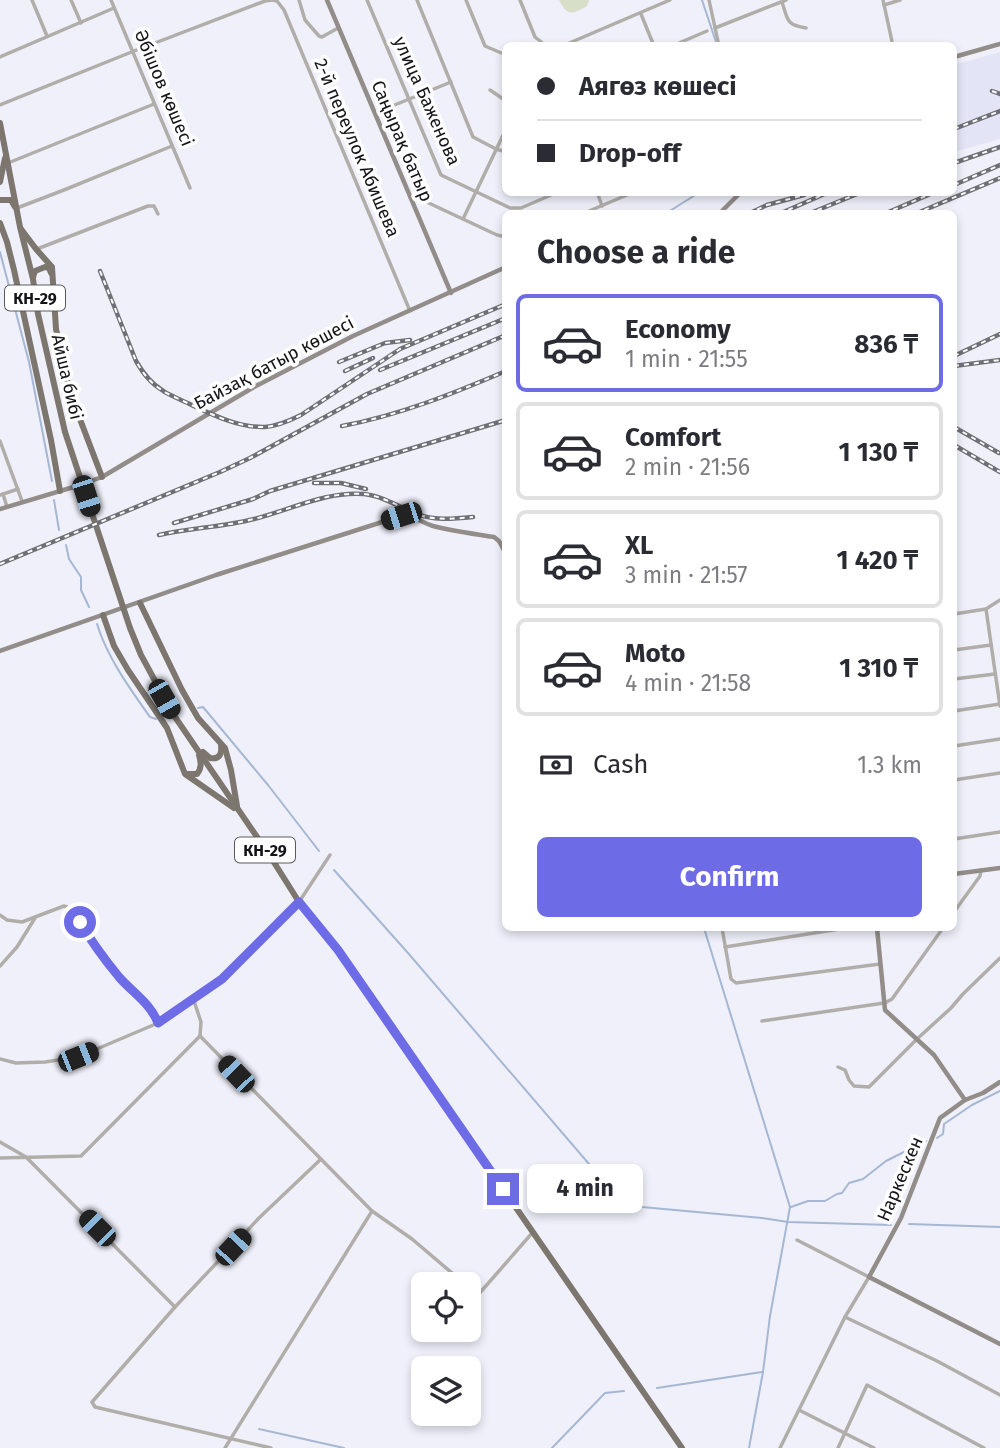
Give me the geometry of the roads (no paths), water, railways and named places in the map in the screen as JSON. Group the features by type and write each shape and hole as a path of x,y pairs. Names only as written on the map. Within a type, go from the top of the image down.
{"main road":[{"name":"Айша бибі","path":"0,123 38,314 65,432 127,621 141,655 173,714 197,748"},
{"path":"0,183 6,153"},
{"path":"0,200 10,200 17,209"},
{"path":"0,223 15,270 60,491"},
{"path":"20,227 52,267 56,329 70,393 102,477"},
{"path":"33,279 35,271 46,267 54,281"},
{"path":"140,603 198,718 226,752 238,811"},
{"path":"103,615 114,646 167,728 185,774 238,811"},
{"path":"197,748 214,759 222,752 221,743"},
{"path":"185,774 197,774 200,770 201,761 197,748"},
{"name":"КН-29","path":"197,748 299,902 338,950 682,1448"}],"street":[{"path":"32,0 47,36"},
{"path":"71,0 81,23"},
{"name":"Әбішов көшесі","path":"111,0 190,188"},
{"path":"299,0 305,20 319,36 339,28"},
{"name":"Саңырақ батыр","path":"327,0 451,293"},
{"name":"улица Баженова","path":"367,0 441,175 510,208 521,208 549,196"},
{"path":"417,0 473,137 502,151"},
{"path":"466,0 485,46 502,53"},
{"path":"520,0 535,37 541,42"},
{"path":"572,42 670,0"},
{"path":"709,0 718,42"},
{"path":"892,42 884,3 900,0"},
{"name":"2-й переулок Абишева","path":"0,105 265,1 277,1 284,10 410,312"},
{"path":"715,28 783,1 788,20 793,26 806,29"},
{"path":"0,57 115,8"},
{"path":"641,13 652,42"},
{"path":"681,42 706,31"},
{"path":"957,56 1000,44"},
{"path":"375,113 451,82"},
{"path":"490,90 502,98"},
{"path":"8,163 154,104"},
{"path":"463,219 502,137"},
{"path":"17,209 172,146"},
{"path":"599,196 602,205"},
{"path":"591,210 624,196"},
{"path":"723,210 737,196"},
{"path":"411,197 502,236"},
{"path":"36,249 148,205 154,206 158,214"},
{"name":"Байзақ батыр көшесі","path":"0,509 102,477 254,387 353,336 502,269"},
{"path":"0,441 22,501"},
{"path":"7,507 1,495 18,489"},
{"path":"0,651 216,575 401,516 412,516 430,525 450,530 494,537 502,547"},
{"path":"957,614 986,609 1000,600"},
{"path":"957,711 1000,705 986,609"},
{"path":"957,650 991,645"},
{"path":"957,679 995,674"},
{"path":"957,746 1000,739"},
{"path":"957,780 1000,773"},
{"path":"957,839 1000,832"},
{"path":"0,1059 16,1063 78,1057 158,1023 222,979 299,902 330,855"},
{"path":"957,874 1000,867"},
{"path":"957,908 980,876 981,870"},
{"path":"0,915 7,920 22,922 64,906 73,909 87,935 120,979 154,1012 158,1023"},
{"path":"0,966 18,947 36,916"},
{"path":"723,931 731,979 736,983 881,963"},
{"path":"726,947 827,931"},
{"path":"879,931 885,1010 934,1055 965,1100"},
{"path":"762,1021 884,1003 892,999 941,931"},
{"path":"838,1067 845,1070 854,1086 869,1087 1000,958"},
{"path":"0,1158 81,1156 200,1036 201,1022 193,998"},
{"path":"200,1036 373,1211 451,1272"},
{"name":"Наркескен","path":"869,1277 901,1218 940,1118 965,1100 1000,1082"},
{"path":"0,1142 26,1157 175,1307"},
{"path":"271,1448 95,1407 92,1402 175,1307 259,1218 320,1160"},
{"path":"225,1448 373,1211"},
{"path":"481,1292 533,1232"},
{"path":"797,1240 1000,1344"},
{"path":"780,1448 845,1317 869,1277"},
{"path":"845,1317 1000,1395"},
{"path":"838,1448 867,1385 984,1448"},
{"path":"799,1410 874,1448"}],"waterway":[{"path":"702,0 716,42"},
{"path":"671,210 694,196"},
{"path":"0,252 29,362 52,481"},
{"path":"54,500 59,530"},
{"path":"66,545 69,559 81,577 81,590 89,607"},
{"path":"97,624 120,672 150,717 156,719"},
{"path":"198,708 203,707 319,851"},
{"path":"334,870 619,1199 631,1206 788,1222 891,1225"},
{"path":"705,931 790,1207 749,1448"},
{"path":"937,1138 943,1134 944,1124 972,1105 1000,1091"},
{"path":"791,1207 808,1201 825,1201 842,1193 849,1183 863,1179 886,1161 926,1141"},
{"path":"909,1224 1000,1227"},
{"path":"657,1388 762,1372"},
{"path":"552,1448 605,1393 624,1391"},
{"path":"259,1429 344,1448"}],"railway":[{"path":"992,91 1000,94"},
{"path":"957,128 1000,111"},
{"path":"957,162 1000,147"},
{"path":"957,184 1000,165"},
{"path":"924,210 1000,178"},
{"path":"756,210 800,196"},
{"path":"788,210 820,196"},
{"path":"818,210 852,196"},
{"path":"893,210 926,196"},
{"path":"100,271 136,361 150,381 169,394 211,414 254,427 274,426 297,417 400,349 502,306"},
{"path":"380,370 502,320"},
{"path":"957,355 1000,334"},
{"path":"0,564 220,472 367,394 502,337"},
{"path":"339,362 385,343 410,340"},
{"path":"345,371 373,358"},
{"path":"957,366 1000,360"},
{"path":"342,426 405,410 502,373"},
{"path":"174,523 253,499 270,491 502,421"},
{"path":"957,429 999,453"},
{"path":"957,447 1000,472"},
{"path":"314,483 341,483 366,489"},
{"path":"159,535 242,522 322,498 350,494 377,497 428,517 473,517"}]}
